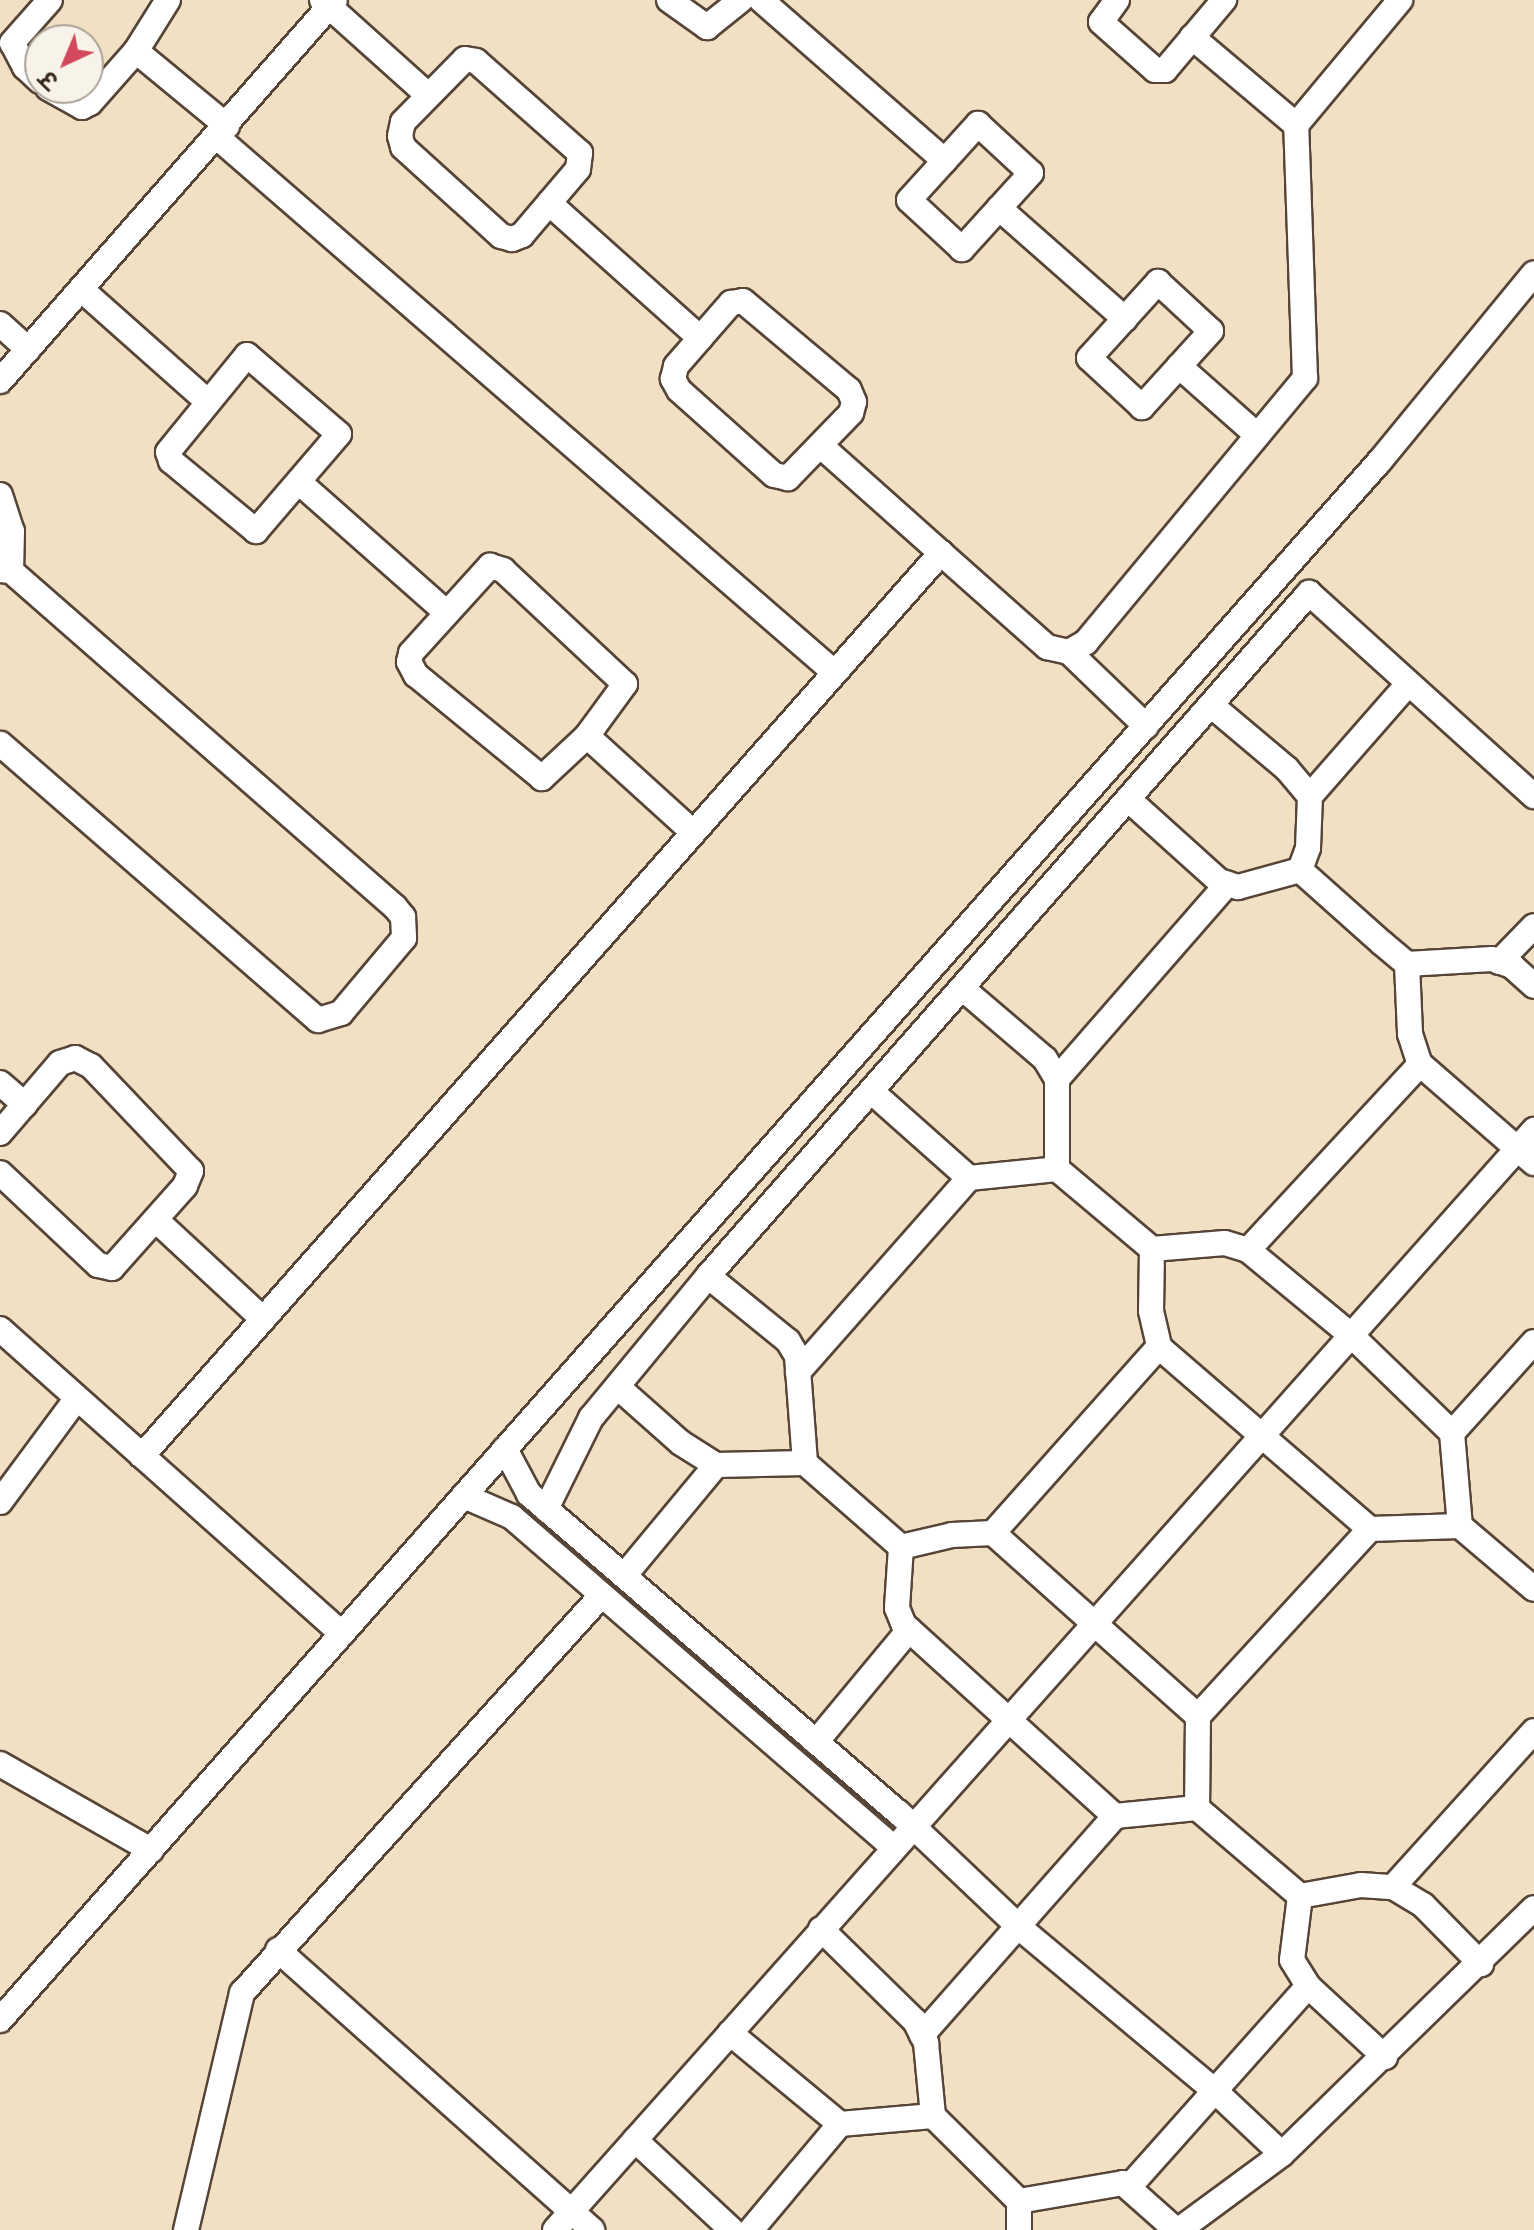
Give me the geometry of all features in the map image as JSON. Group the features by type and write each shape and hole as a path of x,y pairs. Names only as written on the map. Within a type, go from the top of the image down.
{"street":[{"path":"29,24 50,0"},
{"path":"104,84 136,51 168,0"},
{"path":"669,0 707,27 741,0"},
{"path":"761,0 945,161"},
{"path":"1117,0 1101,22 1155,70 1165,70 1224,0"},
{"path":"1069,652 1086,642 1305,378 1296,125 1400,0"},
{"path":"0,381 222,131 329,2 428,95"},
{"path":"24,29 12,43 24,65"},
{"path":"1192,37 1296,125"},
{"path":"136,51 222,131 834,672"},
{"path":"476,61 568,142 581,161 522,235 501,236 403,147 403,122 428,95 457,62 476,61"},
{"path":"978,124 1031,173 962,249 909,200 945,161 978,124"},
{"path":"549,203 700,338"},
{"path":"999,208 1125,319"},
{"path":"0,2020 1379,462 1534,273"},
{"path":"1158,282 1211,331 1179,366 1142,407 1089,358 1158,282"},
{"path":"82,290 206,400"},
{"path":"731,303 751,303 849,390 851,413 799,471 788,478 774,475 691,401 673,379 676,366 700,338 731,303"},
{"path":"0,324 28,349"},
{"path":"247,355 323,416 339,434 256,531 193,481 168,452 206,400 247,355"},
{"path":"1179,366 1257,435"},
{"path":"821,446 1047,647 1069,652 1146,726"},
{"path":"300,483 447,613"},
{"path":"0,495 12,531 5,570 395,907 403,917 404,938 341,1013 318,1020 0,744"},
{"path":"142,1456 941,553"},
{"path":"490,566 503,570 621,675 621,694 587,736 542,778 416,675 409,662 411,653 447,613 490,566"},
{"path":"546,1509 591,1418 620,1389 708,1276 1309,593 1534,796"},
{"path":"1300,870 1308,848 1310,796 1408,684"},
{"path":"1211,705 1287,769 1310,796"},
{"path":"587,736 693,832"},
{"path":"1128,799 1227,884 1264,882 1300,870"},
{"path":"555,2230 1094,1621 1352,1336 1529,1147 1420,1064 1410,1034 1407,964 1300,870"},
{"path":"1057,1079 1227,884"},
{"path":"1499,962 1534,926"},
{"path":"1407,964 1471,958 1499,962 1534,986"},
{"path":"962,988 1045,1059 1057,1079 1057,1169"},
{"path":"0,1133 60,1063 75,1058 91,1066 191,1171 156,1220 117,1263 105,1267 0,1173"},
{"path":"1248,1250 1420,1064"},
{"path":"0,1083 25,1105"},
{"path":"871,1091 969,1178"},
{"path":"798,1372 969,1178 1057,1169 1152,1249 1225,1243 1248,1250 1352,1336 1452,1433 1460,1526"},
{"path":"156,1220 263,1319"},
{"path":"1152,1249 1151,1311 1159,1347 1261,1438 1370,1529 1460,1526 1534,1589"},
{"path":"708,1276 788,1341 798,1372 805,1463"},
{"path":"0,1329 342,1634"},
{"path":"1452,1433 1534,1342"},
{"path":"993,1533 1159,1347"},
{"path":"620,1389 681,1443 716,1465 805,1463 901,1547"},
{"path":"0,1502 77,1398"},
{"path":"505,1449 529,1494 913,1826 1020,1928 1214,2090 1282,2154"},
{"path":"624,1576 716,1465"},
{"path":"464,1496 512,1517 893,1847"},
{"path":"1197,1808 1198,1716 1370,1529"},
{"path":"901,1547 952,1535 993,1533 1198,1716"},
{"path":"901,1547 897,1608 909,1630 1115,1816"},
{"path":"186,2230 230,2027 242,1993 601,1596"},
{"path":"816,1742 909,1630"},
{"path":"1393,1887 1534,1731"},
{"path":"0,1764 151,1850"},
{"path":"922,2035 1020,1928 1115,1816 1197,1808 1300,1896"},
{"path":"1300,1896 1361,1885 1393,1887 1423,1905 1481,1964"},
{"path":"1300,1896 1292,1960 1308,1986 1385,2057"},
{"path":"1019,2201 1087,2186 1123,2183 1178,2230 1282,2154 1481,1964 1534,1908"},
{"path":"821,1929 906,2010 922,2035 933,2116 1019,2201 1019,2230"},
{"path":"278,1950 592,2230"},
{"path":"1129,2187 1308,1986"},
{"path":"730,2033 840,2124 933,2116"},
{"path":"751,2230 840,2124"},
{"path":"635,2140 732,2230"}]}
